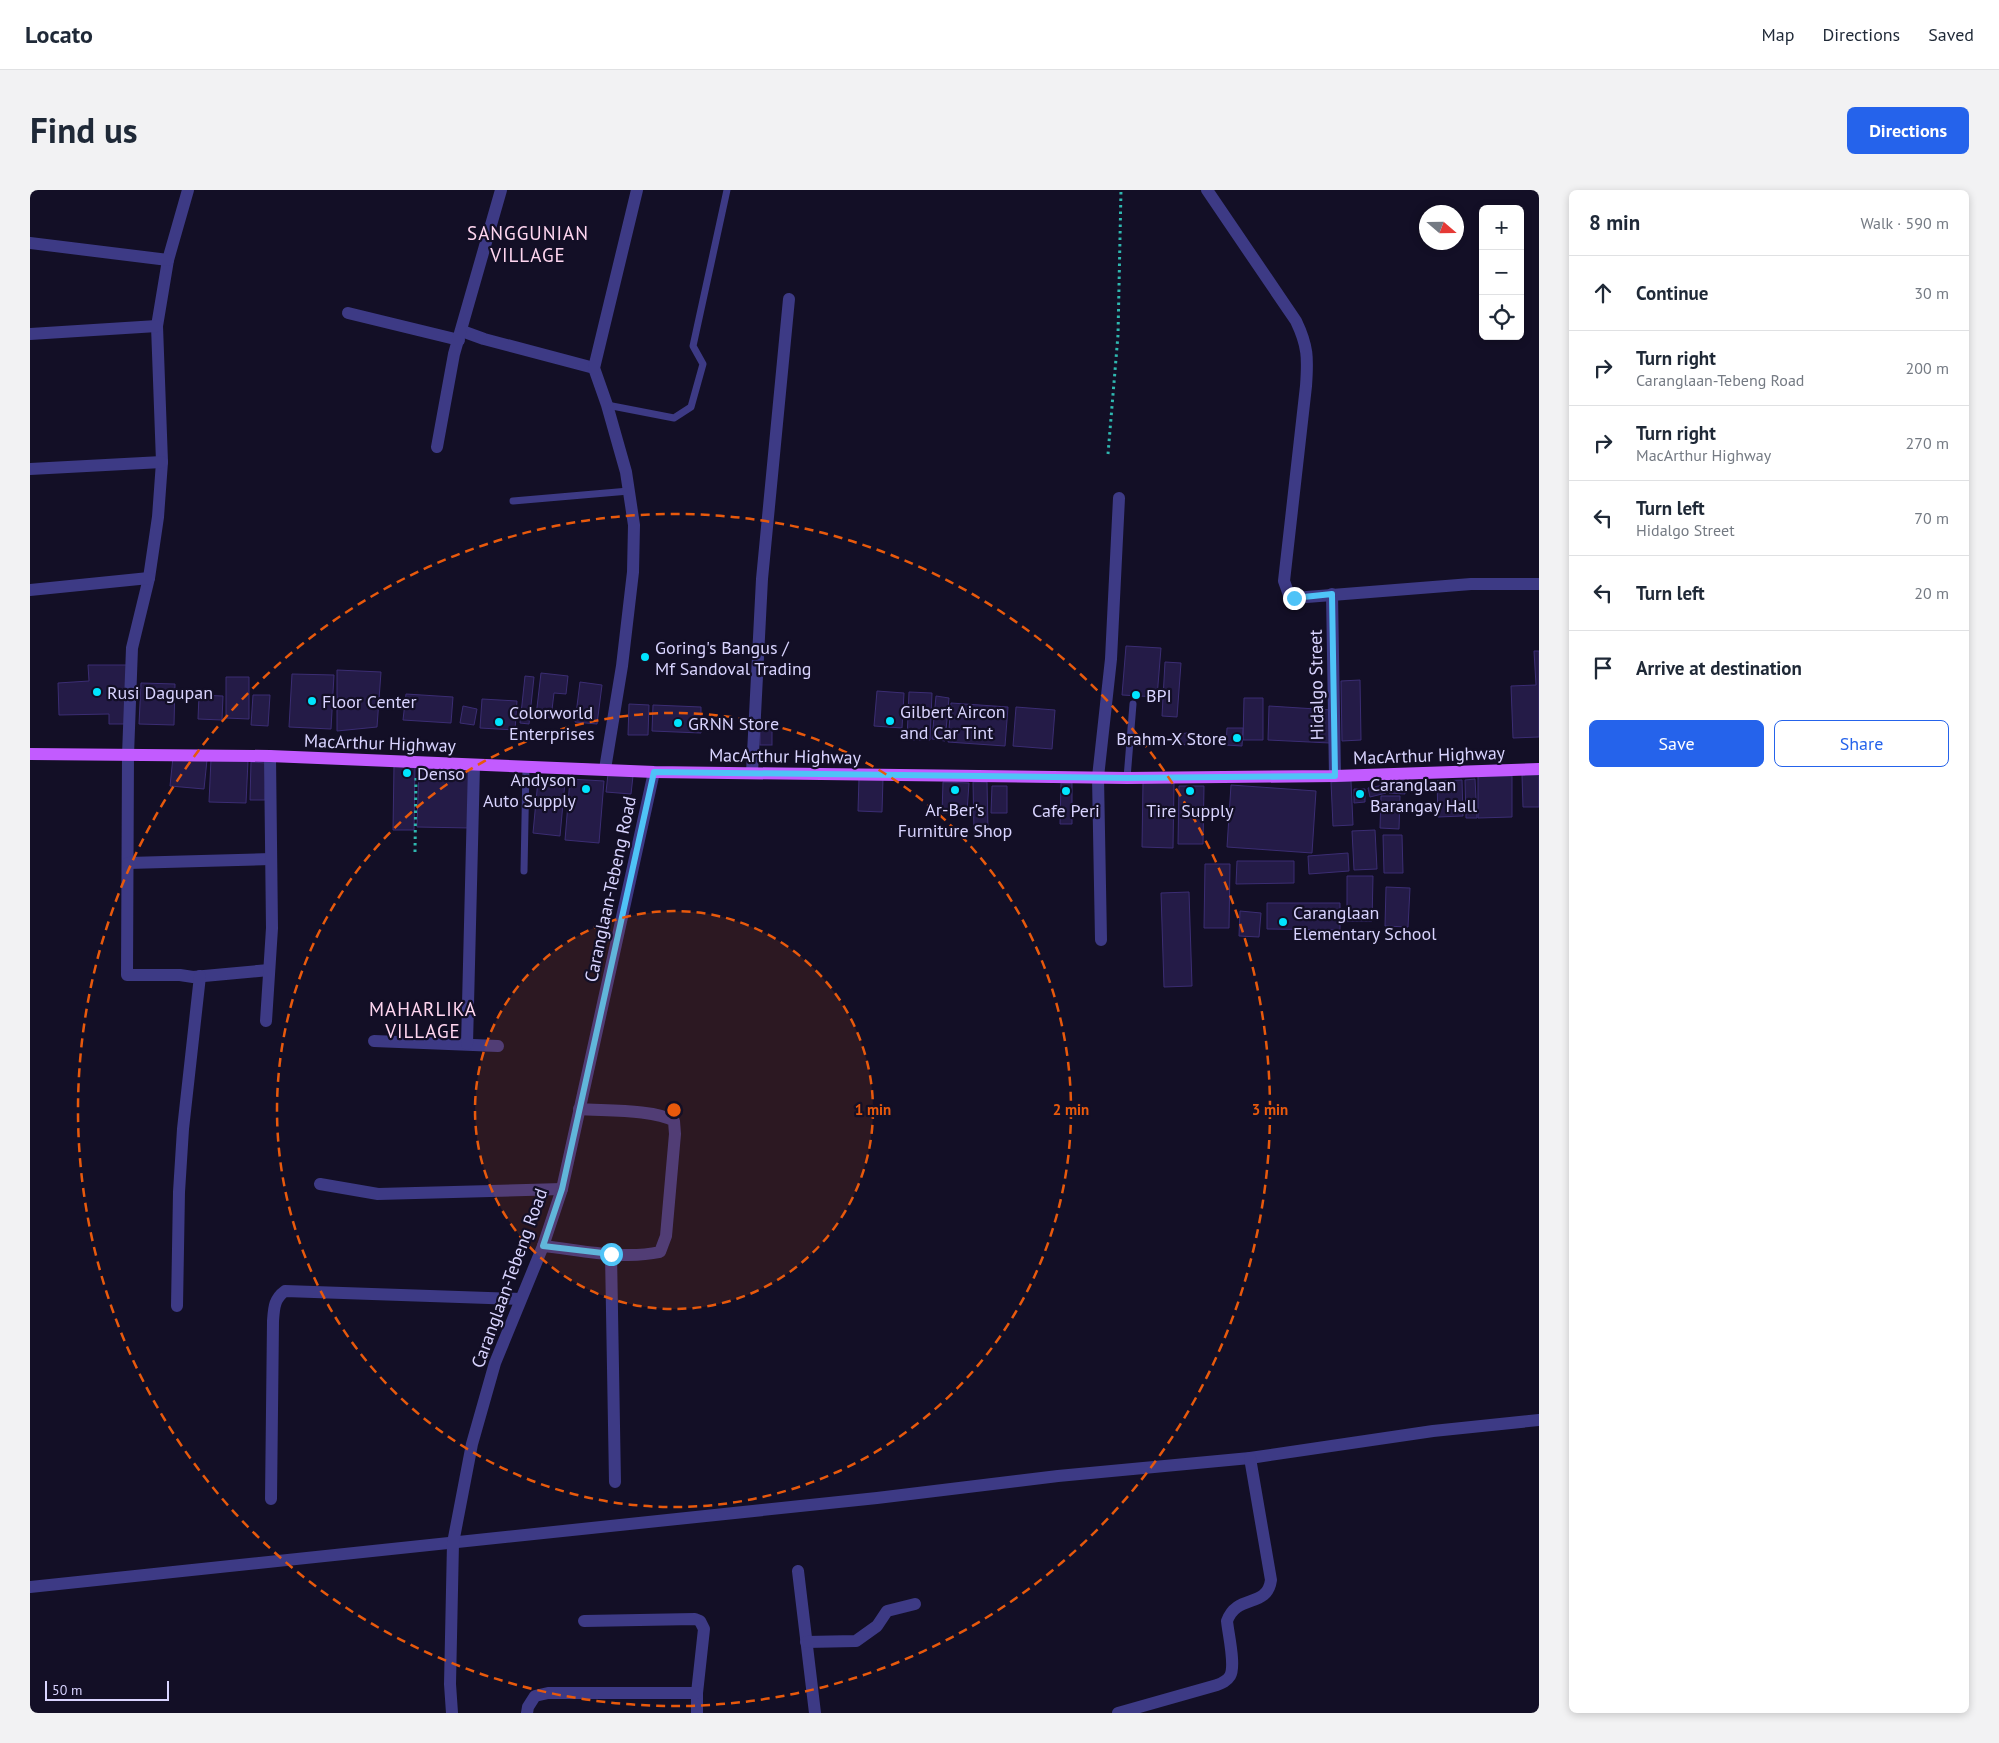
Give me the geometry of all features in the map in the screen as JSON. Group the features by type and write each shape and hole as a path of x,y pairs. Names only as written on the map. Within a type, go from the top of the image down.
{"main road":[{"name":"MacArthur Highway","path":"30,754 270,756 526,767 605,768 654,772 1098,778 1335,776 1539,769"}],"street":[{"path":"188,190 168,260 157,326 162,462 158,517 149,578 132,648 128,755 127,975 200,976 269,970"},
{"path":"437,447 448,383 501,190"},
{"path":"605,768 622,666 633,572 634,525 626,472 607,404 594,368 637,190"},
{"path":"1207,190 1296,321 1305,341 1308,363 1306,386 1284,581 1289,595 1294,598 1471,584 1539,584"},
{"path":"30,243 168,260"},
{"path":"752,773 762,579 789,300"},
{"path":"348,313 460,336 484,339 594,368"},
{"path":"30,334 157,326"},
{"path":"30,469 162,462"},
{"path":"1100,940 1098,778 1111,658 1119,498"},
{"path":"30,590 149,578"},
{"name":"Hidalgo Street","path":"1332,594 1335,776"},
{"path":"266,1021 272,928 270,756"},
{"path":"467,1044 474,765"},
{"name":"Caranglaan-Tebeng Road","path":"452,1713 450,1684 453,1543 472,1444 494,1363 543,1246 562,1189 654,772"},
{"path":"128,863 271,859"},
{"path":"178,1306 179,1192 182,1147 192,1036 200,976"},
{"path":"374,1040 498,1046"},
{"path":"543,1246 611,1254 645,1255 660,1252 666,1236 675,1134 674,1121 666,1116 654,1114 579,1110"},
{"path":"320,1184 378,1194 562,1189"},
{"path":"611,1254 615,1482"},
{"path":"271,1499 273,1321 274,1306 278,1297 284,1291 520,1299"},
{"path":"30,1588 877,1498 1058,1476 1250,1458 1433,1431 1539,1420"},
{"path":"1118,1713 1217,1685 1230,1677 1232,1667 1228,1627 1230,1614 1237,1606 1259,1598 1266,1593 1271,1580 1250,1458"},
{"path":"798,1571 815,1713"},
{"path":"806,1642 856,1642 877,1626 888,1611 915,1604"},
{"path":"584,1620 695,1619 700,1621 704,1629 697,1693 697,1713"},
{"path":"527,1713 528,1707 535,1696 548,1693 697,1693"}],"lane":[{"path":"607,404 674,418 691,407 703,364 693,346 727,190"},
{"path":"513,501 629,491"},
{"path":"1127,778 1133,704"},
{"path":"524,871 526,767"}],"path":[{"path":"1108,454 1118,335 1121,190"},
{"path":"415,852 416,762"}],"building":[{"path":"1126,646 1161,648 1157,697 1122,695"},
{"path":"1534,651 1539,651 1539,737 1513,738 1511,686 1536,685"},
{"path":"1165,662 1181,663 1177,717 1162,716"},
{"path":"88,665 128,665 125,724 109,724 109,714 59,715 58,683 89,681"},
{"path":"337,670 381,672 377,727 337,731"},
{"path":"541,673 568,676 566,694 554,693 551,718 536,716"},
{"name":"Floor Center","path":"292,674 334,675 331,729 289,727"},
{"path":"525,676 534,677 529,724 520,723"},
{"path":"226,677 249,677 249,719 226,718"},
{"path":"1360,680 1361,740 1342,741 1341,681"},
{"path":"580,682 602,685 597,724 575,722"},
{"path":"141,683 175,684 174,725 139,724"},
{"path":"877,691 904,693 902,728 874,726"},
{"path":"909,692 932,693 930,740 907,740"},
{"path":"406,694 453,697 451,723 403,720"},
{"path":"199,695 223,696 222,720 198,719"},
{"path":"253,695 270,695 268,726 251,725"},
{"path":"936,696 949,698 945,741 932,739"},
{"path":"1244,698 1263,698 1263,740 1243,740"},
{"path":"482,699 517,701 515,730 480,728"},
{"path":"951,703 1008,707 1005,746 948,742"},
{"path":"629,704 649,705 648,735 628,735"},
{"path":"653,705 701,707 701,733 652,731"},
{"path":"463,706 477,709 474,725 460,723"},
{"path":"1269,706 1332,710 1330,743 1268,740"},
{"path":"1016,707 1055,710 1052,749 1013,746"},
{"path":"1227,728 1243,728 1242,746 1226,745"},
{"path":"760,729 772,729 772,745 760,745"},
{"path":"1193,732 1194,744 1181,745 1180,734"},
{"path":"173,757 207,760 204,789 170,786"},
{"path":"211,759 248,761 246,803 209,802"},
{"path":"251,762 266,763 265,800 250,800"},
{"path":"394,765 415,766 414,830 393,830"},
{"path":"419,766 473,767 471,828 417,827"},
{"path":"608,774 633,776 631,794 606,792"},
{"path":"1522,775 1539,775 1539,807 1523,807"},
{"path":"1478,776 1512,776 1512,817 1478,818"},
{"path":"859,778 883,778 882,812 858,811"},
{"path":"570,779 604,781 599,843 565,840"},
{"path":"1475,779 1477,818 1466,818 1465,780"},
{"path":"538,780 565,782 560,836 533,833"},
{"path":"1390,780 1406,781 1405,794 1389,793"},
{"path":"1462,780 1463,816 1438,817 1437,781"},
{"path":"1351,781 1353,825 1333,826 1331,782"},
{"path":"943,782 969,783 967,812 942,813"},
{"path":"973,782 987,782 988,831 974,831"},
{"path":"1143,782 1174,783 1173,848 1142,847"},
{"path":"1061,783 1072,783 1072,824 1060,824"},
{"path":"1231,785 1316,791 1312,853 1227,847"},
{"path":"1384,785 1386,793 1370,797 1368,788"},
{"path":"992,786 1007,786 1007,813 991,813"},
{"path":"1179,786 1204,786 1203,844 1178,844"},
{"path":"1354,789 1365,789 1365,802 1354,803"},
{"path":"1381,796 1400,796 1399,829 1380,828"},
{"path":"1375,830 1377,869 1354,870 1352,831"},
{"path":"1383,835 1402,835 1403,873 1384,873"},
{"path":"1348,853 1349,871 1309,874 1308,856"},
{"path":"1237,861 1294,861 1294,883 1236,884"},
{"path":"1205,864 1230,864 1229,928 1204,928"},
{"path":"1347,876 1373,876 1372,921 1347,921"},
{"path":"1386,887 1410,888 1408,927 1385,926"},
{"path":"1189,892 1192,986 1164,987 1161,893"},
{"path":"1267,903 1340,903 1340,930 1267,929"},
{"path":"1240,911 1261,913 1259,937 1239,936"}],"place":[{"name":"Goring's Bangus / Mf Sandoval Trading","path":"645,657"},
{"name":"Rusi Dagupan","path":"97,692"},
{"name":"BPI","path":"1136,695"},
{"name":"Floor Center","path":"312,701"},
{"name":"Gilbert Aircon and Car Tint","path":"890,721"},
{"name":"Colorworld Enterprises","path":"499,722"},
{"name":"GRNN Store","path":"678,723"},
{"name":"Brahm-X Store","path":"1237,738"},
{"name":"Denso","path":"407,773"},
{"name":"Andyson Auto Supply","path":"586,789"},
{"name":"Ar-Ber's Furniture Shop","path":"955,790"},
{"name":"Cafe Peri","path":"1066,791"},
{"name":"Tire Supply","path":"1190,791"},
{"name":"Caranglaan Barangay Hall","path":"1360,794"},
{"name":"Caranglaan Elementary School","path":"1283,922"}],"district":[{"name":"SANGGUNIAN VILLAGE","path":"528,244"},
{"name":"MAHARLIKA VILLAGE","path":"423,1020"}],"route":[{"path":"611,1254 543,1246 562,1189 654,772 1127,778 1335,776 1332,594 1294,598"}]}
